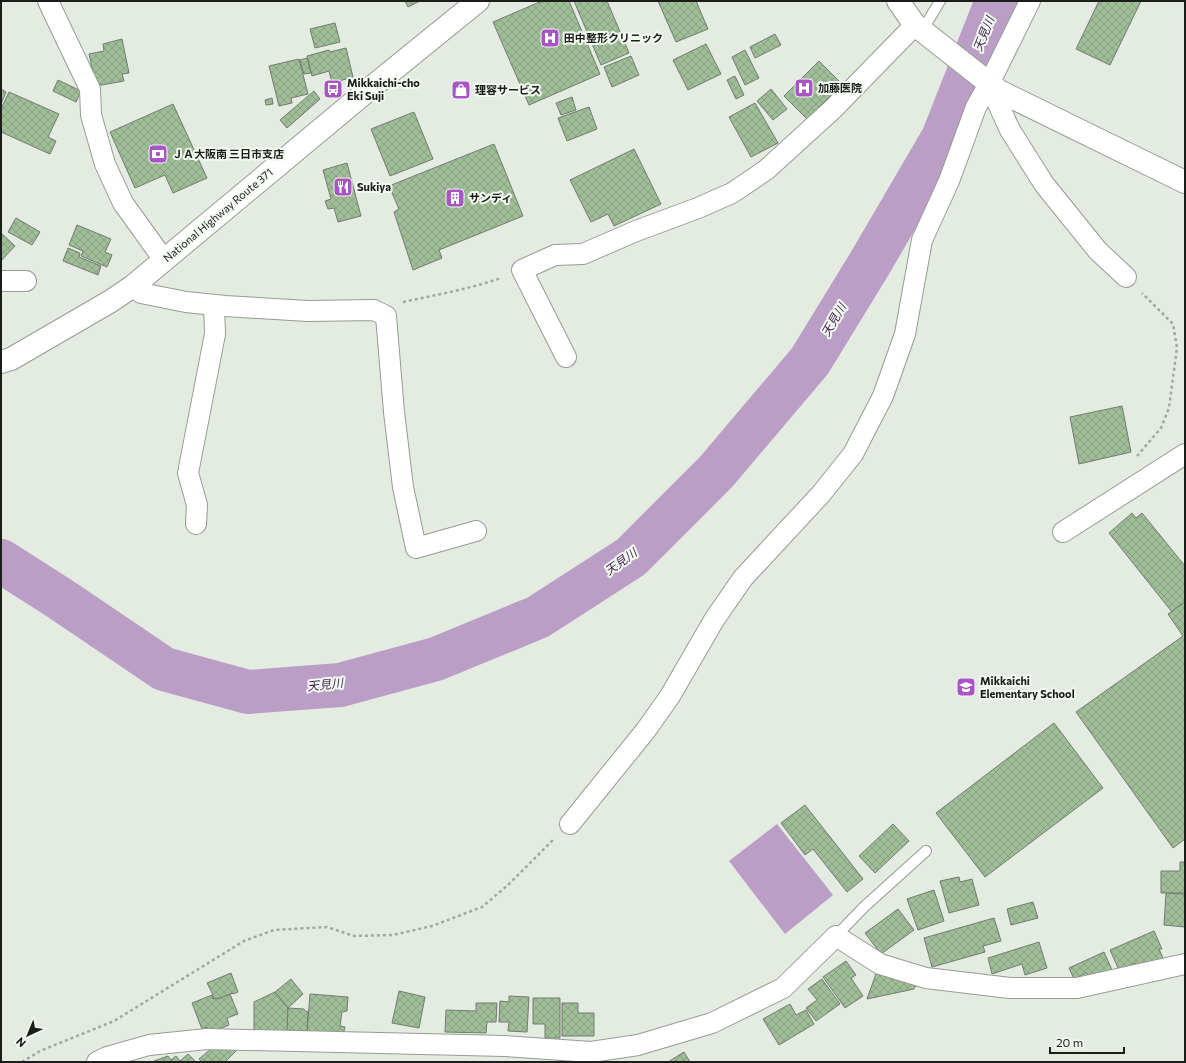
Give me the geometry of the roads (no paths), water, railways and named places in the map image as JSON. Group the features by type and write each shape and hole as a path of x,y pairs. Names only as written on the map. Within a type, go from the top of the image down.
{"main road":[{"name":"National Highway Route 371","path":"1,362 11,359 134,286 366,91 478,1"},
{"path":"898,1 924,32 999,91 1185,182"}],"street":[{"path":"48,1 90,89 91,115 105,164 123,203 164,260"},
{"path":"570,824 646,730 670,696 714,620 743,578 821,494 853,454 883,396 905,334 922,240 949,181 986,82 1030,1"},
{"path":"566,357 522,270 555,255 583,254 636,231 698,208 732,193 766,170 833,109 924,32"},
{"path":"986,82 1010,130 1044,184 1098,251 1126,277"},
{"path":"1,281 26,281"},
{"path":"134,286 140,293 186,302 308,311 374,310 386,316 394,412 403,487 416,548 476,530"},
{"path":"196,524 197,505 188,473 215,334 214,305"},
{"path":"1063,532 1185,454"},
{"path":"97,1062 107,1057 149,1044 207,1039 505,1046 591,1052 638,1045 712,1023 783,988 836,936 880,964 926,978 1010,988 1077,988 1185,964"}],"lane":[{"path":"924,32 940,1"},
{"path":"836,936 864,907 926,851"}],"waterway":[{"name":"天見川","path":"1,561 164,669 248,692 340,685 436,659 538,617 631,557 716,472 810,361 870,263 943,138 997,1"}],"place":[{"name":"田中整形クリニック","path":"550,38"},
{"name":"加藤医院","path":"804,88"},
{"name":"Mikkaichi-cho Eki Suji","path":"333,89"},
{"name":"理容サービス","path":"461,90"},
{"name":"ＪＡ大阪南 三日市支店","path":"158,154"},
{"name":"Sukiya","path":"343,187"},
{"name":"サンディ","path":"455,198"},
{"name":"Mikkaichi Elementary School","path":"966,687"}]}
